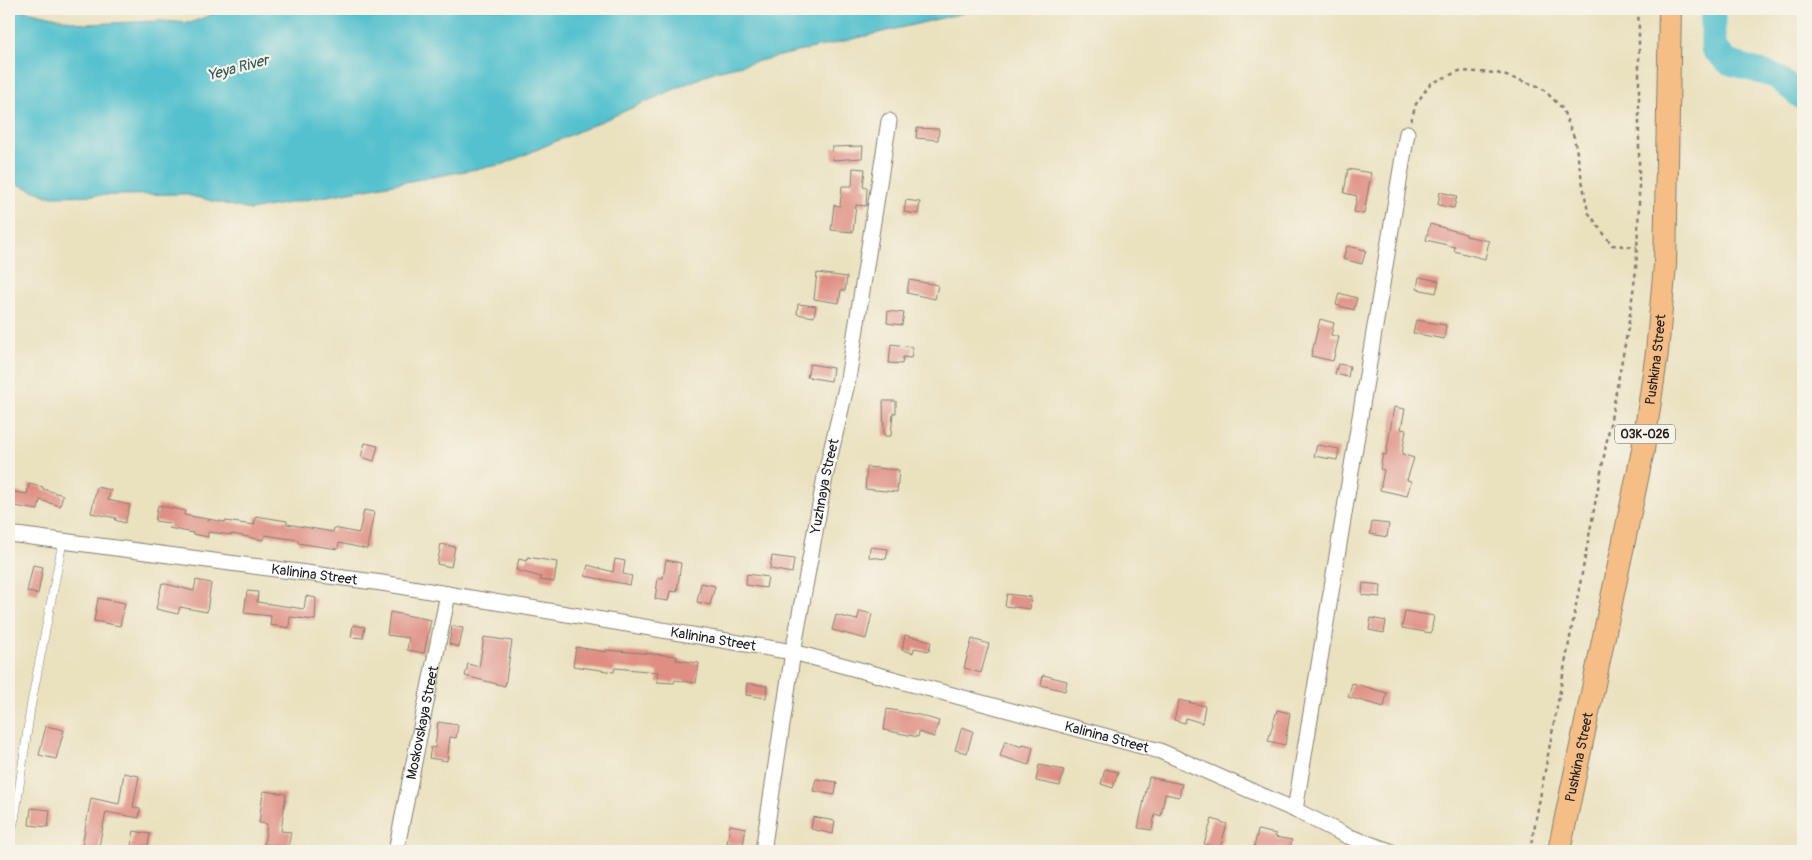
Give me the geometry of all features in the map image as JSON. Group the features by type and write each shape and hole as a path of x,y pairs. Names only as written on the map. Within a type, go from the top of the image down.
{"main road":[{"name":"Pushkina Street","path":"1559,851 1643,450 1657,352 1665,256 1670,9"}],"street":[{"name":"Yuzhnaya Street","path":"763,851 793,652 825,477 848,379 889,121"},
{"path":"1295,810 1407,133"},
{"name":"Kalinina Street","path":"9,534 372,582 793,652 1160,751 1295,810 1347,836 1390,851"},
{"name":"Moskovskaya Street","path":"396,851 448,594"}],"lane":[{"path":"9,838 15,817 31,705 63,540"}],"path":[{"path":"1530,851 1619,382 1636,270 1639,205 1638,9"},
{"path":"1407,133 1416,104 1430,84 1460,71 1496,73 1541,87 1562,108 1574,137 1588,212 1612,245 1637,247"}],"water":[{"path":"9,9 18,9 85,24 162,21 190,23 226,9 990,9 968,12 716,71 504,164 250,210 183,194 48,196 9,181"}],"building":[{"path":"917,128 939,129 938,140 916,138"},
{"path":"863,146 862,158 833,160 832,147"},
{"path":"853,168 865,169 863,187 867,188 866,206 856,205 853,232 831,230 834,205 840,206 842,186 852,186"},
{"path":"1348,169 1371,173 1364,214 1354,212 1357,196 1344,193"},
{"path":"1440,192 1457,196 1454,208 1438,205"},
{"path":"906,200 920,202 918,214 904,212"},
{"path":"1430,224 1466,234 1466,236 1489,241 1485,259 1454,251 1455,247 1426,240"},
{"path":"1347,246 1366,250 1362,264 1343,259"},
{"path":"817,273 847,277 845,291 841,290 839,303 814,299"},
{"path":"1419,277 1439,281 1436,293 1417,289"},
{"path":"909,280 938,285 935,299 907,293"},
{"path":"1339,293 1357,298 1354,310 1336,305"},
{"path":"798,304 816,306 814,317 797,314"},
{"path":"888,311 904,313 902,325 887,323"},
{"path":"1320,319 1334,323 1331,335 1339,337 1333,361 1311,356"},
{"path":"1416,320 1446,325 1444,339 1413,333"},
{"path":"891,344 913,347 911,358 903,357 902,364 889,363"},
{"path":"810,364 833,368 831,381 807,377"},
{"path":"1338,364 1350,366 1348,377 1335,374"},
{"path":"883,401 896,401 896,413 893,413 891,436 884,436"},
{"path":"1394,407 1405,409 1401,429 1406,430 1402,454 1414,458 1407,480 1411,481 1407,496 1380,490 1384,470 1380,469 1383,454 1386,455"},
{"path":"365,443 378,446 374,461 361,457"},
{"path":"1317,445 1339,449 1337,460 1314,456"},
{"path":"867,467 899,470 897,492 865,489"},
{"path":"29,484 63,495 60,506 40,500 38,510 9,505 9,491 27,494"},
{"path":"97,487 111,490 108,500 130,505 125,523 115,520 116,518 91,513"},
{"path":"158,505 185,511 184,515 225,522 254,525 256,516 287,521 287,524 333,532 334,528 359,533 364,510 374,512 367,549 339,543 338,549 298,543 298,540 265,535 264,540 208,532 208,537 192,534 169,528 170,523 155,521"},
{"path":"1372,522 1389,524 1387,537 1370,534"},
{"path":"441,544 455,547 451,567 437,564"},
{"path":"870,547 888,549 886,559 869,557"},
{"path":"772,556 794,559 792,573 770,569"},
{"path":"528,557 557,562 554,582 540,580 541,577 516,570 519,559 527,561"},
{"path":"615,559 625,561 623,574 632,576 630,585 585,576 588,565 613,572"},
{"path":"666,560 681,563 677,592 670,591 668,601 655,599 658,578 663,578"},
{"path":"33,565 43,567 38,594 27,592"},
{"path":"747,574 768,577 766,588 746,585"},
{"path":"196,580 211,583 207,612 180,607 178,614 156,609 162,583 194,591"},
{"path":"701,583 715,586 710,605 697,602"},
{"path":"1363,583 1381,585 1380,597 1362,595"},
{"path":"247,591 258,592 257,602 304,609 306,596 316,598 315,620 290,617 289,628 270,625 271,616 244,613"},
{"path":"1007,594 1031,597 1030,609 1005,606"},
{"path":"98,598 125,603 120,626 94,621"},
{"path":"860,611 872,614 866,639 832,630 836,615 857,620"},
{"path":"1405,611 1434,616 1431,633 1402,628"},
{"path":"390,612 431,620 424,653 407,650 409,638 387,635"},
{"path":"1371,618 1386,621 1384,633 1369,630"},
{"path":"353,625 365,627 363,638 351,637"},
{"path":"452,626 463,628 459,647 449,644"},
{"path":"905,635 931,641 929,651 914,648 913,653 902,650"},
{"path":"484,637 512,641 505,686 465,676 468,664 479,667"},
{"path":"972,639 989,644 981,673 964,668"},
{"path":"576,647 606,652 606,650 677,656 676,660 699,663 696,683 675,680 674,683 657,682 658,672 615,668 614,672 573,666"},
{"path":"1043,675 1067,681 1065,691 1041,685"},
{"path":"747,683 767,686 766,698 746,695"},
{"path":"1352,683 1387,693 1384,707 1348,697"},
{"path":"1179,700 1205,706 1202,723 1186,718 1185,723 1174,720"},
{"path":"887,709 939,721 934,737 919,732 918,737 884,730"},
{"path":"1277,710 1290,713 1285,745 1268,741"},
{"path":"438,722 458,725 456,738 450,737 447,761 429,758 431,747 435,748"},
{"path":"46,726 64,730 56,759 39,755"},
{"path":"962,727 973,731 967,753 955,750"},
{"path":"1005,741 1022,747 1023,744 1033,747 1029,765 1000,756"},
{"path":"1039,765 1064,770 1060,786 1036,781"},
{"path":"1105,769 1118,772 1113,788 1101,784"},
{"path":"124,773 139,776 133,807 140,809 139,818 106,812 98,851 81,851 91,798 119,804"},
{"path":"1149,777 1182,784 1179,797 1165,794 1161,816 1155,814 1152,830 1138,828"},
{"path":"816,779 837,782 835,795 813,791"},
{"path":"263,791 286,794 281,831 291,832 288,848 264,844 267,824 259,823"},
{"path":"31,808 50,810 48,827 29,825"},
{"path":"813,817 835,821 833,834 811,829"},
{"path":"1212,819 1227,824 1220,848 1204,844"},
{"path":"730,825 746,828 743,845 727,843"},
{"path":"1258,830 1276,834 1275,837 1292,840 1289,851 1253,851"},
{"path":"134,831 150,834 147,851 130,851"}],"waterway":[{"name":"Yeya River","path":"1713,9 1713,48 1728,62 1775,76 1803,98"}]}
